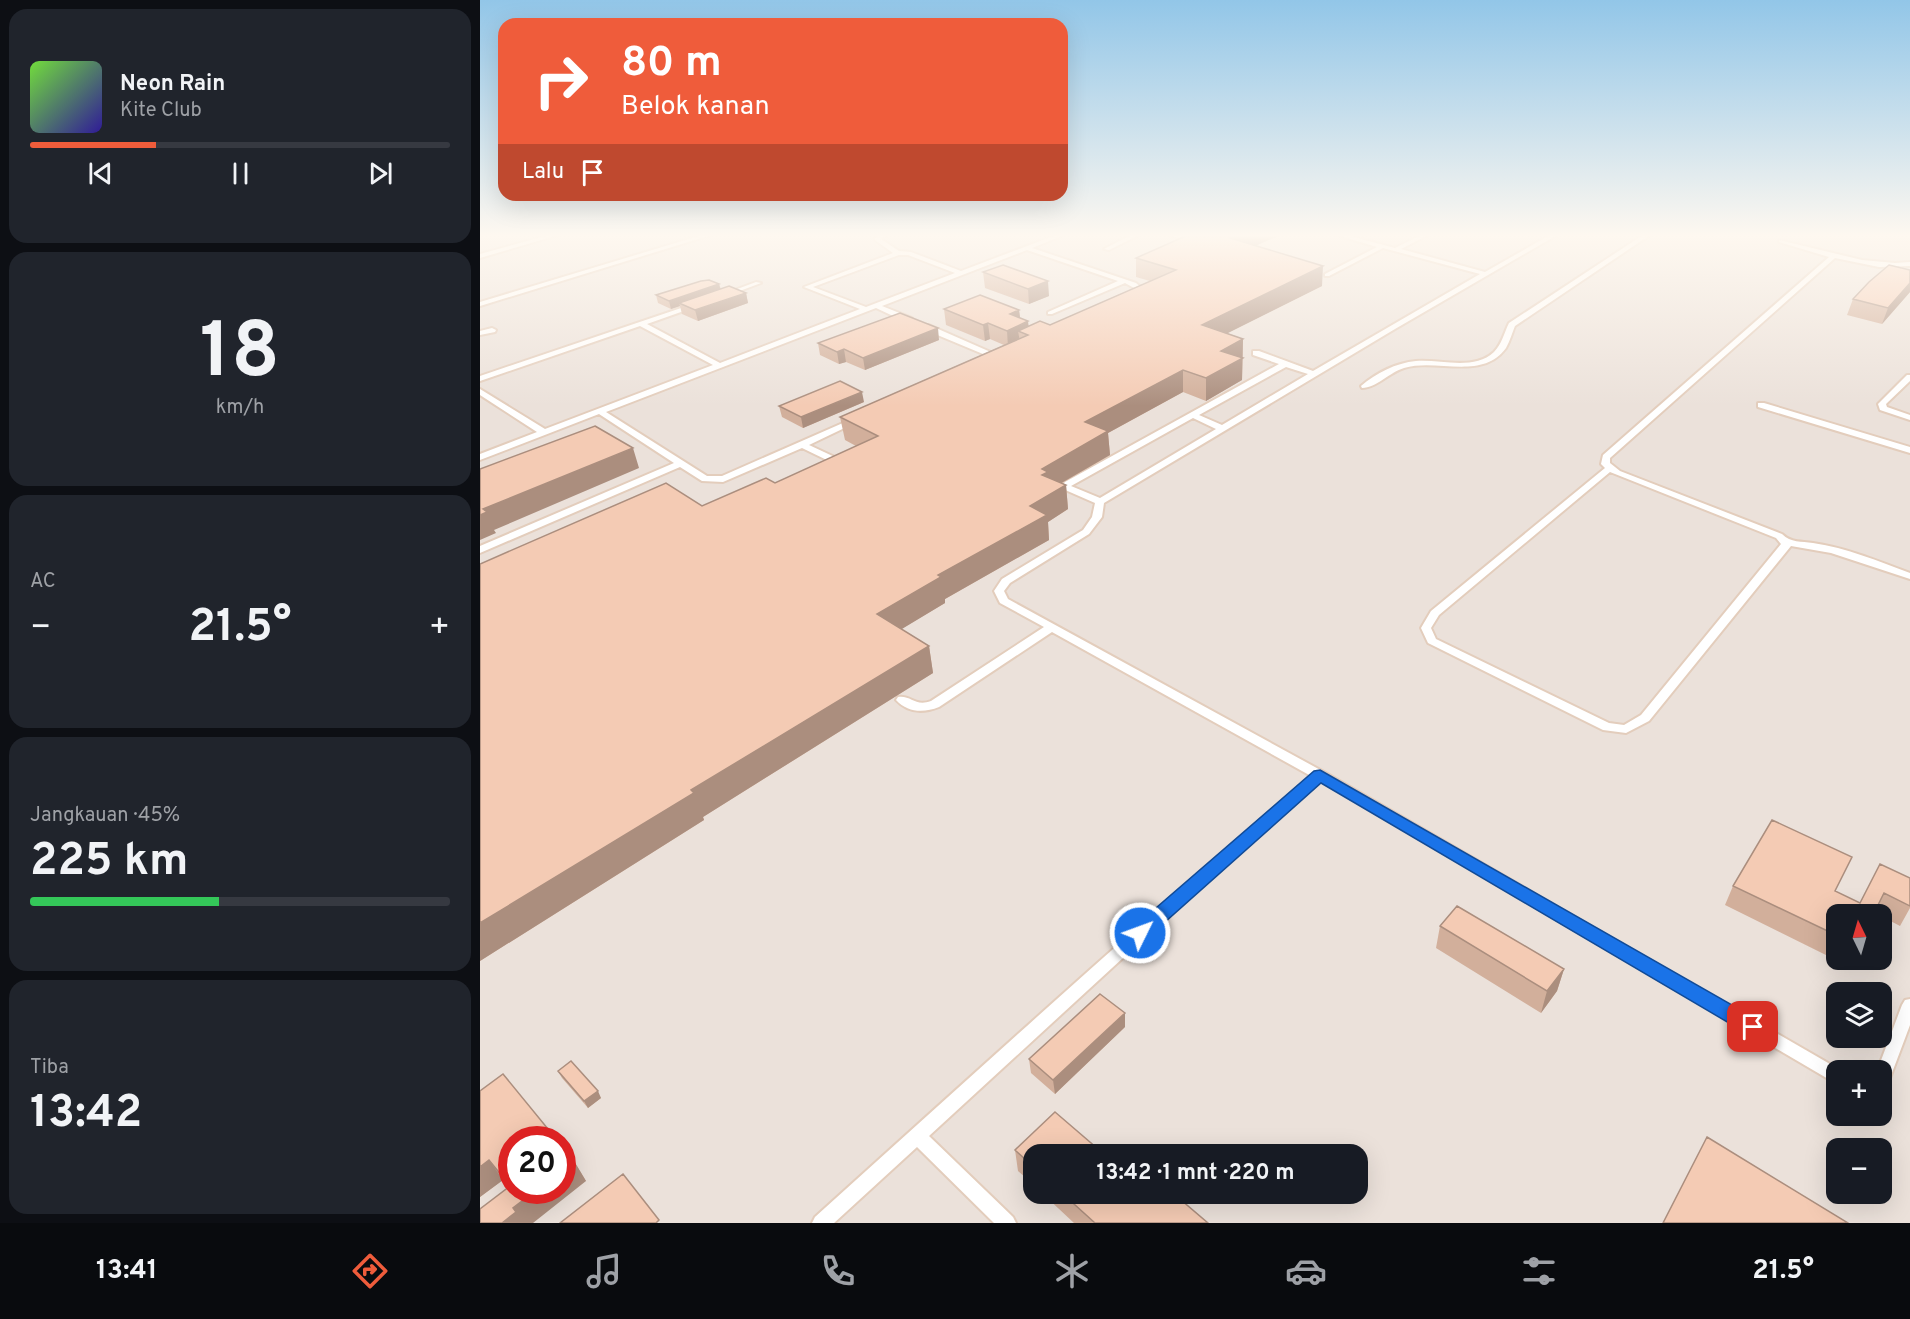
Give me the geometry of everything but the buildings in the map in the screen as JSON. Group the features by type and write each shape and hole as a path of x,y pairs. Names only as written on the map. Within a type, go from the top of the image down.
{"lane":[{"path":"480,304 519,292"},
{"path":"716,298 733,292"},
{"path":"822,292 865,309"},
{"path":"480,458 909,292"},
{"path":"1050,313 1098,292"},
{"path":"1127,300 1138,292"},
{"path":"1455,292 1100,502 1096,517 1086,532 1006,581 999,591 1004,601 1320,775 1826,1069"},
{"path":"1365,386 1406,365 1476,364 1490,358 1503,347 1505,336 1512,326 1562,292"},
{"path":"1793,292 1609,453 1605,464 1609,469 1779,536 1786,543 1816,545 1835,550 1910,576"},
{"path":"480,379 705,302"},
{"path":"875,305 998,357"},
{"path":"641,324 719,365"},
{"path":"480,333 492,330"},
{"path":"987,362 1009,352"},
{"path":"1256,353 1315,374"},
{"path":"1100,502 1068,489 1068,484 1285,364"},
{"path":"1910,377 1882,404 1883,408 1890,412 1910,418"},
{"path":"480,391 543,432"},
{"path":"1761,405 1910,450"},
{"path":"600,411 705,479 723,479 867,416"},
{"path":"1193,415 1224,429"},
{"path":"802,445 836,461"},
{"path":"480,550 680,464"},
{"path":"1609,469 1435,614 1426,628 1432,642 1607,727 1626,729 1646,718 1786,546 1786,543"},
{"path":"902,700 915,708 925,709 1052,627"},
{"path":"820,1223 1192,886 1320,775"},
{"path":"1889,1060 1910,1005"},
{"path":"916,1135 1007,1223"}],"shaded area":[{"path":"480,292 1910,292 1910,1223 480,1223"}],"route":[{"path":"1140,933 1320,775 1753,1027"}]}
